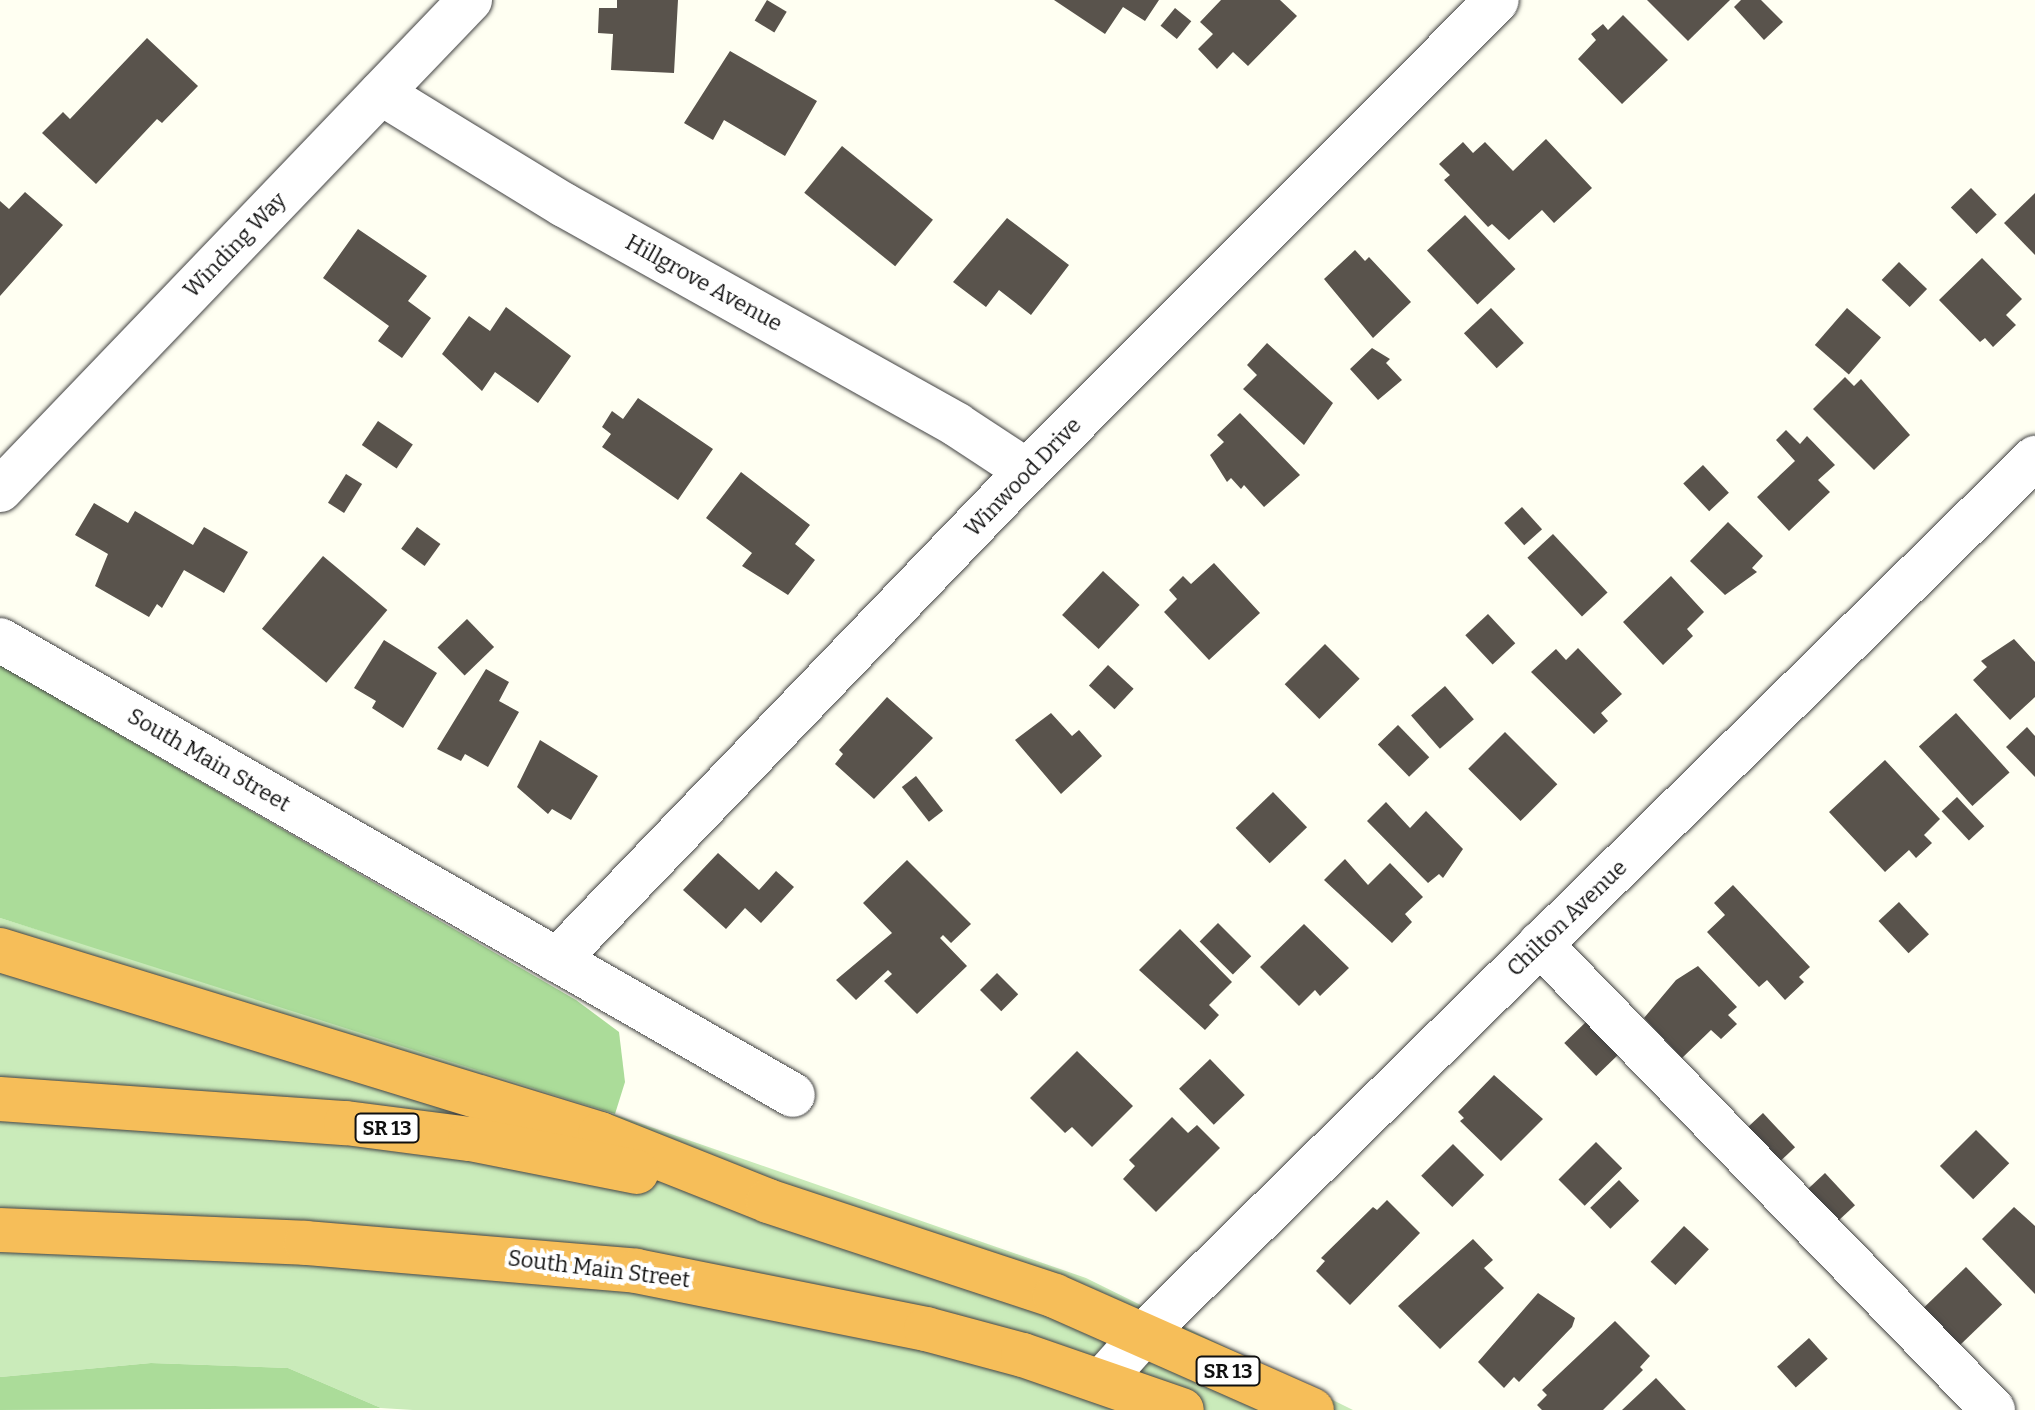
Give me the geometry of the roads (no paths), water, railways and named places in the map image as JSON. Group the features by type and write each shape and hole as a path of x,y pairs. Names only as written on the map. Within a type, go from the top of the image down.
{"highway":[{"path":"0,950 572,1125 768,1201"},
{"name":"SR 13","path":"0,1099 234,1113 424,1133 572,1158 768,1201 953,1258 1144,1334 1312,1410"},
{"name":"South Main Street","path":"0,1230 306,1243 636,1271 926,1329 1102,1381 1182,1410"}],"street":[{"name":"Winding Way","path":"0,490 470,0"},
{"name":"Winwood Drive","path":"557,960 1027,471 1490,2"},
{"name":"Hillgrove Avenue","path":"381,93 564,205 957,425 1027,471"},
{"name":"Chilton Avenue","path":"1102,1381 1144,1334 2035,458"},
{"name":"South Main Street","path":"0,640 793,1095"},
{"path":"1540,944 1993,1410"}]}
